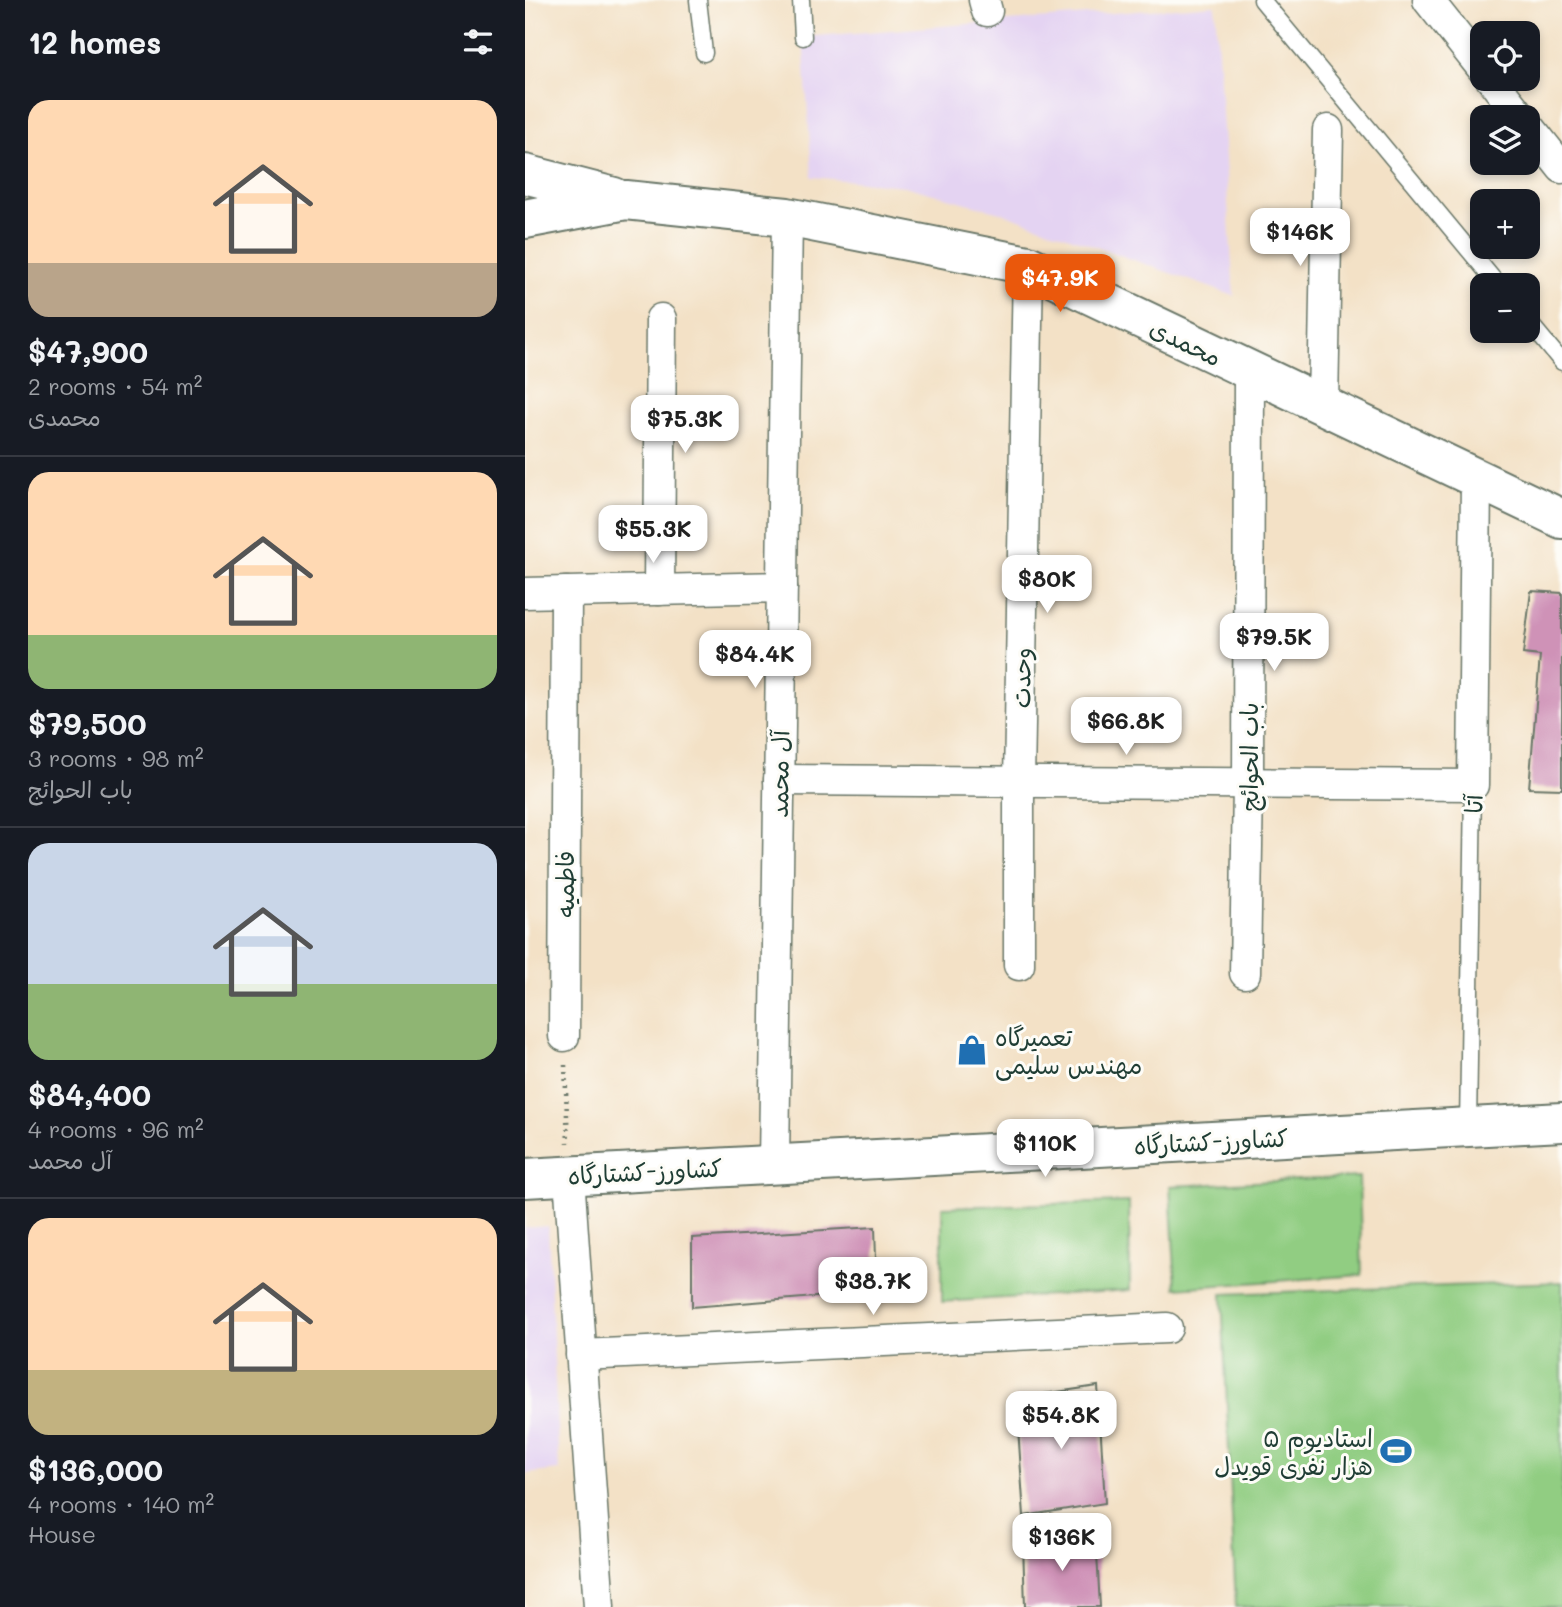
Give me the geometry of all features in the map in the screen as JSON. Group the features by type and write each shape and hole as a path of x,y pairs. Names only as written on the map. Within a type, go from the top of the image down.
{"street":[{"path":"1428,0 1470,53"},
{"path":"1500,91 1512,105"},
{"path":"1323,407 1328,131"},
{"path":"1540,140 1562,168"},
{"name":"محمدی","path":"525,174 626,200 787,217 1028,265 1562,519"},
{"name":"محمدی","path":"525,219 626,200"},
{"name":"آل محمد","path":"774,1163 787,217"},
{"name":"وحدت","path":"1019,965 1019,782 1028,265"},
{"path":"659,590 661,319"},
{"name":"باب الحوائج","path":"1245,974 1249,372"},
{"name":"آتا","path":"1473,785 1476,479"},
{"path":"525,593 782,587"},
{"name":"فاطمیه","path":"564,1036 566,592"},
{"path":"779,780 1473,785"},
{"name":"کشاورز-کشتارگاه","path":"525,1178 1562,1122"},
{"path":"569,1175 599,1607"},
{"path":"581,1355 1167,1328"}],"lane":[{"path":"698,0 704,52"},
{"path":"801,0 803,37"},
{"path":"1262,0 1488,273"},
{"path":"1540,335 1562,362"},
{"name":"آتا","path":"1468,1128 1473,785"}],"path":[{"path":"564,1036 569,1175"}],"shaded area":[{"path":"1215,5 1234,296 1000,212 904,186 812,177 803,37"},
{"path":"548,1226 559,1470 525,1474 525,1228"}],"green space":[{"path":"1359,1177 1362,1275 1176,1288 1170,1186"},
{"path":"1129,1202 1130,1290 942,1302 942,1207"},
{"name":"استادیوم ۵ هزار نفری قویدل","path":"1562,1282 1562,1607 1236,1607 1222,1294"}],"building":[{"path":"1531,591 1562,593 1562,789 1529,788 1540,656 1523,654"},
{"path":"875,1227 877,1292 692,1307 692,1238"},
{"path":"1098,1386 1105,1503 1024,1516 1016,1398"},
{"path":"1096,1536 1100,1607 1025,1607 1023,1543"}],"place":[{"name":"تعمیرگاه مهندس سلیمی","path":"972,1050"},
{"name":"استادیوم ۵ هزار نفری قویدل","path":"1396,1451"}]}
